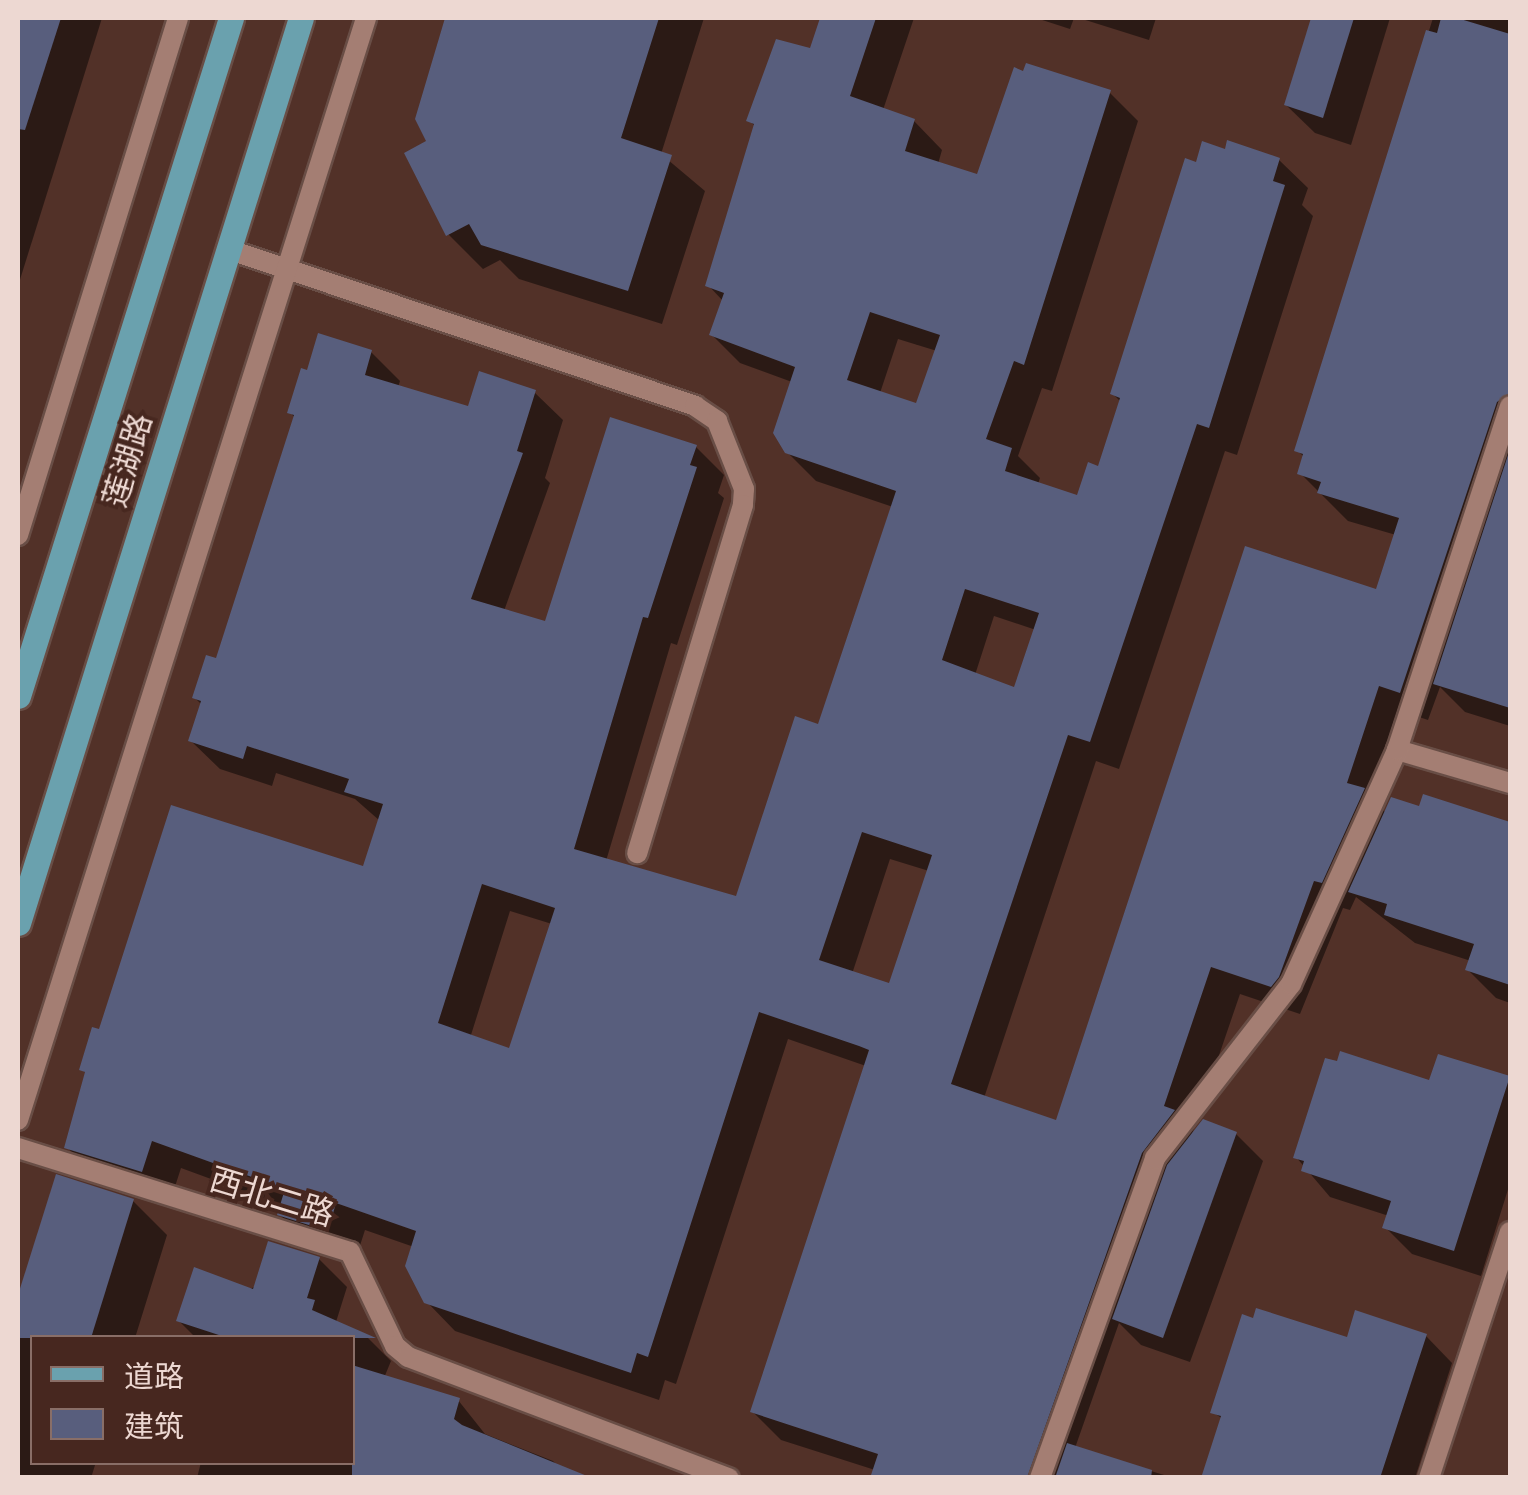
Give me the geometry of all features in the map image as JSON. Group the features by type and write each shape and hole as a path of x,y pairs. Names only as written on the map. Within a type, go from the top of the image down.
{"main road":[{"name":"莲湖路","path":"18,696 22,666 230,18"},
{"name":"莲湖路","path":"18,922 301,18"}],"street":[{"path":"18,535 178,18"},
{"path":"18,1120 366,18"},
{"path":"227,248 694,406 724,433 744,489 743,505 637,853"},
{"path":"1040,1478 1156,1158 1291,984 1396,750 1510,406"},
{"path":"1396,750 1510,783"},
{"name":"西北二路","path":"18,1148 350,1252 394,1346 408,1356 730,1478"},
{"path":"1429,1478 1510,1232"}],"building":[{"path":"18,18 61,18 25,130 18,129"},
{"path":"445,18 659,18 621,138 672,155 628,291 481,245 469,224 446,236 404,153 426,141 415,119"},
{"path":"820,18 876,18 850,96 915,119 905,151 977,174 1014,67 1023,71 1026,63 1111,90 1024,365 1014,361 986,439 1012,448 1005,471 1077,495 1088,462 1098,466 1120,398 1110,394 1185,158 1196,162 1202,141 1225,149 1227,140 1280,158 1273,181 1285,185 1209,428 1197,424 1090,742 1068,735 951,1084 1056,1120 1245,546 1376,589 1399,518 1317,493 1321,482 1297,474 1303,454 1294,451 1426,30 1437,33 1441,18 1457,18 1510,34 1510,393 1497,402 1400,693 1379,686 1347,783 1365,788 1322,883 1314,881 1279,977 1271,987 1211,967 1164,1106 1175,1110 1142,1153 1027,1478 870,1478 878,1454 750,1412 869,1050 859,1046 759,1012 648,1357 637,1353 631,1373 424,1303 405,1266 416,1231 336,1203 328,1231 277,1215 285,1189 152,1141 142,1172 64,1148 85,1072 79,1070 92,1027 99,1029 171,805 363,866 383,804 344,792 349,779 247,746 243,759 188,741 201,701 192,698 206,655 216,658 294,415 287,413 301,368 307,370 318,333 372,350 365,375 468,406 479,371 536,390 517,451 523,453 471,599 545,621 610,417 697,445 690,465 697,467 648,618 643,617 574,849 736,896 795,716 818,724 896,491 785,453 773,433 795,367 709,335 724,293 705,286 754,124 746,121 776,39 810,48","holes":["870,312 940,335 916,403 847,380","965,589 1039,613 1014,687 942,660","862,832 932,855 889,983 819,960","482,884 555,908 509,1048 438,1023"]},
{"path":"1311,18 1354,18 1323,118 1284,105"},
{"path":"1510,449 1510,708 1433,684"},
{"path":"1423,794 1510,822 1510,985 1465,970 1474,944 1384,915 1387,904 1348,892 1391,797 1419,806"},
{"path":"1340,1051 1429,1080 1438,1054 1510,1076 1454,1251 1382,1228 1391,1201 1301,1171 1304,1161 1293,1158 1325,1058 1337,1061"},
{"path":"1203,1119 1237,1132 1163,1338 1112,1319 1167,1165"},
{"path":"56,1174 134,1199 92,1335 18,1338 18,1295"},
{"path":"268,1241 320,1257 307,1298 315,1300 312,1310 376,1338 219,1335 176,1321 194,1267 253,1289"},
{"path":"1256,1308 1347,1337 1355,1310 1427,1334 1380,1478 1201,1478 1221,1416 1210,1413 1242,1314 1253,1318"},
{"path":"355,1366 460,1398 454,1419 462,1425 592,1478 352,1478"},
{"path":"1067,1443 1152,1470 1151,1478 1055,1478"}]}
